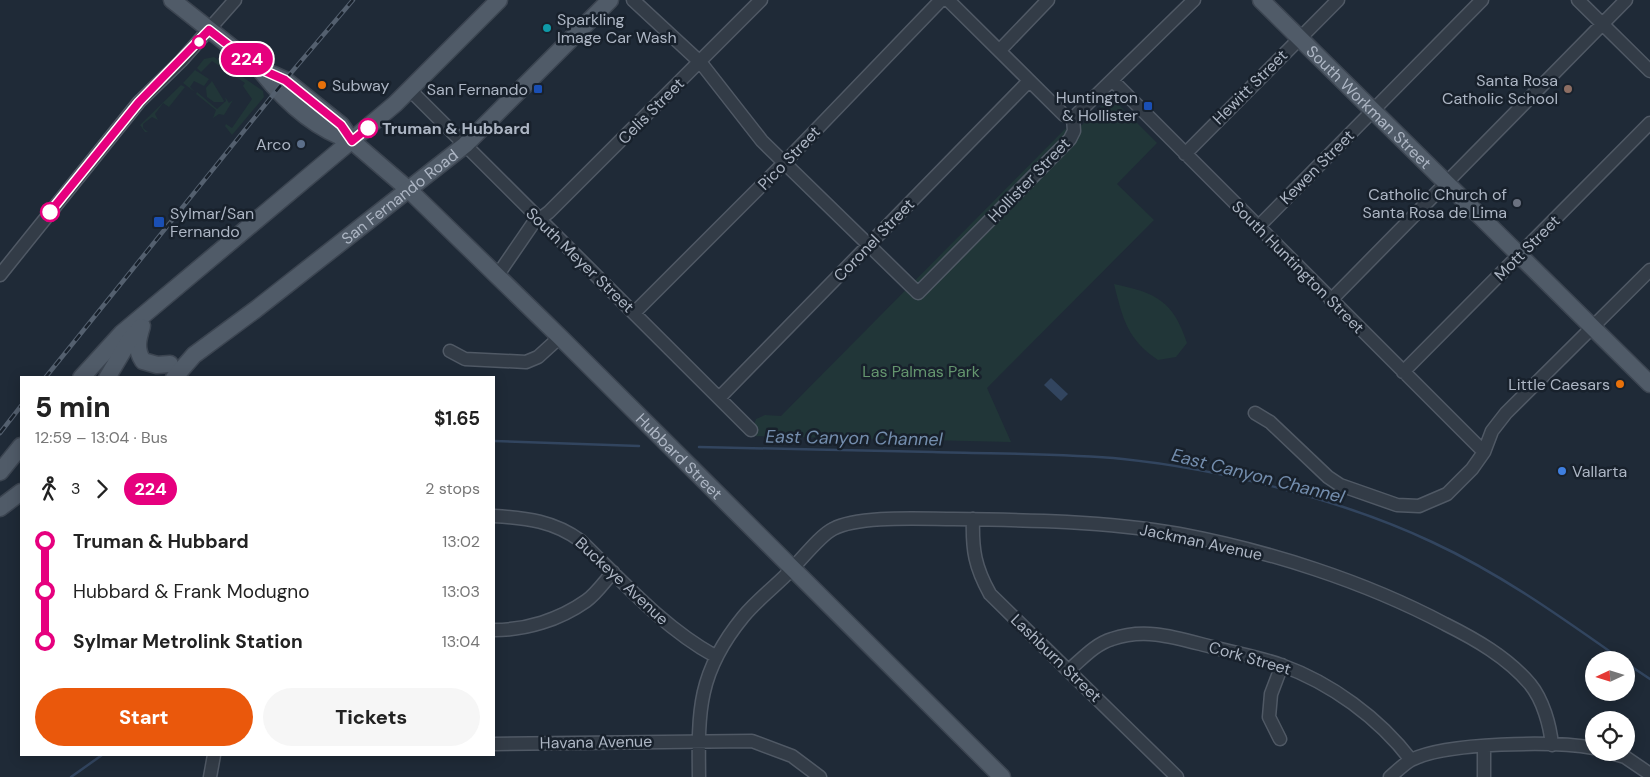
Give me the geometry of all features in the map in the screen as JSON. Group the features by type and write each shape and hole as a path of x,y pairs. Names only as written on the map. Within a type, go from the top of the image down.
{"main road":[{"name":"Hubbard Street","path":"172,0 258,68 341,125 352,141 409,190 560,337 1002,777"},
{"path":"82,376 122,333 352,141 410,90 499,0"},
{"name":"San Fernando Road","path":"152,376 172,371 194,355 255,310 465,146 610,0"},
{"name":"South Workman Street","path":"1261,0 1650,384"},
{"path":"108,376 129,341 163,299"},
{"path":"143,325 138,342 139,356 143,362 172,371"},
{"path":"0,472 20,447"},
{"path":"0,481 20,457"},
{"path":"0,508 20,493"}],"street":[{"path":"0,275 139,102 236,0"},
{"path":"633,0 701,63 762,141 868,246"},
{"name":"Celis Street","path":"497,276 532,225 701,63 761,0"},
{"name":"Pico Street","path":"634,313 785,162 941,0"},
{"path":"948,0 1000,50 1029,82 1064,115 1073,118"},
{"path":"1000,50 1048,0"},
{"name":"Hollister Street","path":"868,246 918,293 1070,139 1074,131 1073,118 1194,0"},
{"name":"Hewitt Street","path":"1185,154 1338,0"},
{"name":"Kewen Street","path":"1258,227 1482,0"},
{"path":"1578,0 1650,72"},
{"path":"1331,300 1626,0"},
{"name":"South Huntington Street","path":"1113,81 1484,452"},
{"name":"Coronel Street","path":"719,398 1029,82"},
{"name":"South Meyer Street","path":"410,90 751,430"},
{"name":"Mott Street","path":"1404,372 1650,123"},
{"path":"1256,413 1270,422 1328,477 1340,485 1397,505 1419,506 1447,494 1472,469 1484,452 1492,431 1506,413 1650,270"},
{"path":"450,351 465,359 526,362 538,357 560,337"},
{"name":"Buckeye Avenue","path":"495,516 543,521 566,530 582,541 683,636 715,656"},
{"name":"Jackman Avenue","path":"699,777 701,698 715,656 744,616 832,529 842,525 878,519 973,519 1105,524 1180,534 1275,558 1380,593 1477,640 1518,671 1532,686 1544,709 1552,745"},
{"name":"Lashburn Street","path":"973,519 974,557 980,576 990,594 1177,777"},
{"path":"495,630 517,630 553,619 587,600 613,572"},
{"name":"Cork Street","path":"1069,670 1092,649 1110,639 1136,633 1160,633 1282,665 1331,689 1352,704 1372,719 1411,760"},
{"path":"1280,739 1269,717 1271,694 1282,665"},
{"name":"Havana Avenue","path":"495,744 699,740 752,741 792,756 820,777"},
{"path":"1390,777 1411,760 1438,751 1484,746 1552,745 1585,747"},
{"path":"1484,746 1484,777"},
{"path":"210,777 214,756"},
{"path":"1631,761 1650,774"}],"green space":[{"path":"214,57 263,91 264,97 232,135 225,126 226,124 232,128 252,99 243,86 245,83 212,61 201,72 197,68 204,59"},
{"path":"195,70 209,79 204,86 194,81 190,87 195,92 183,83"},
{"path":"212,81 223,102 214,102 207,97 206,88"},
{"path":"181,85 185,87 169,107 163,103 155,114 158,120 152,117 143,124 143,128 148,132 145,132 140,125"},
{"path":"197,92 217,109 226,101 225,97 229,103 233,100 224,115 219,114 213,118 216,110 196,94"},
{"name":"Las Palmas Park","path":"1109,99 1114,100 1157,143 1117,184 1154,220 987,388 1011,442 750,436 756,419 765,415 781,416 1065,129 1082,125"},
{"path":"1114,284 1142,291 1161,301 1169,308 1176,317 1187,343 1176,357 1158,360 1139,344 1124,318"}],"water":[{"path":"1051,378 1068,394 1061,401 1044,385"}],"waterway":[{"name":"East Canyon Channel","path":"495,441 639,446"},
{"name":"East Canyon Channel","path":"699,447 1028,454 1123,459 1200,470 1281,488 1360,513 1397,527 1457,554 1506,582 1609,651"},
{"name":"East Canyon Channel","path":"1635,669 1650,679"},
{"path":"71,777 101,756"}],"railway":[{"path":"47,376 285,80 353,0"},
{"path":"0,433 20,407"}],"bus line":[{"name":"224","path":"50,212 139,102 181,61 209,30 258,68 285,80 341,125 352,141 368,128"}],"place":[{"name":"Sparkling Image Car Wash","path":"547,28"},
{"name":"Subway","path":"322,85"},
{"name":"San Fernando","path":"538,89"},
{"name":"Santa Rosa Catholic School","path":"1568,89"},
{"name":"Huntington & Hollister","path":"1148,106"},
{"name":"Truman & Hubbard","path":"368,128"},
{"name":"Arco","path":"301,144"},
{"name":"Catholic Church of Santa Rosa de Lima","path":"1517,203"},
{"name":"Sylmar/San Fernando","path":"159,222"},
{"name":"Little Caesars","path":"1620,384"},
{"name":"Vallarta","path":"1562,471"}]}
